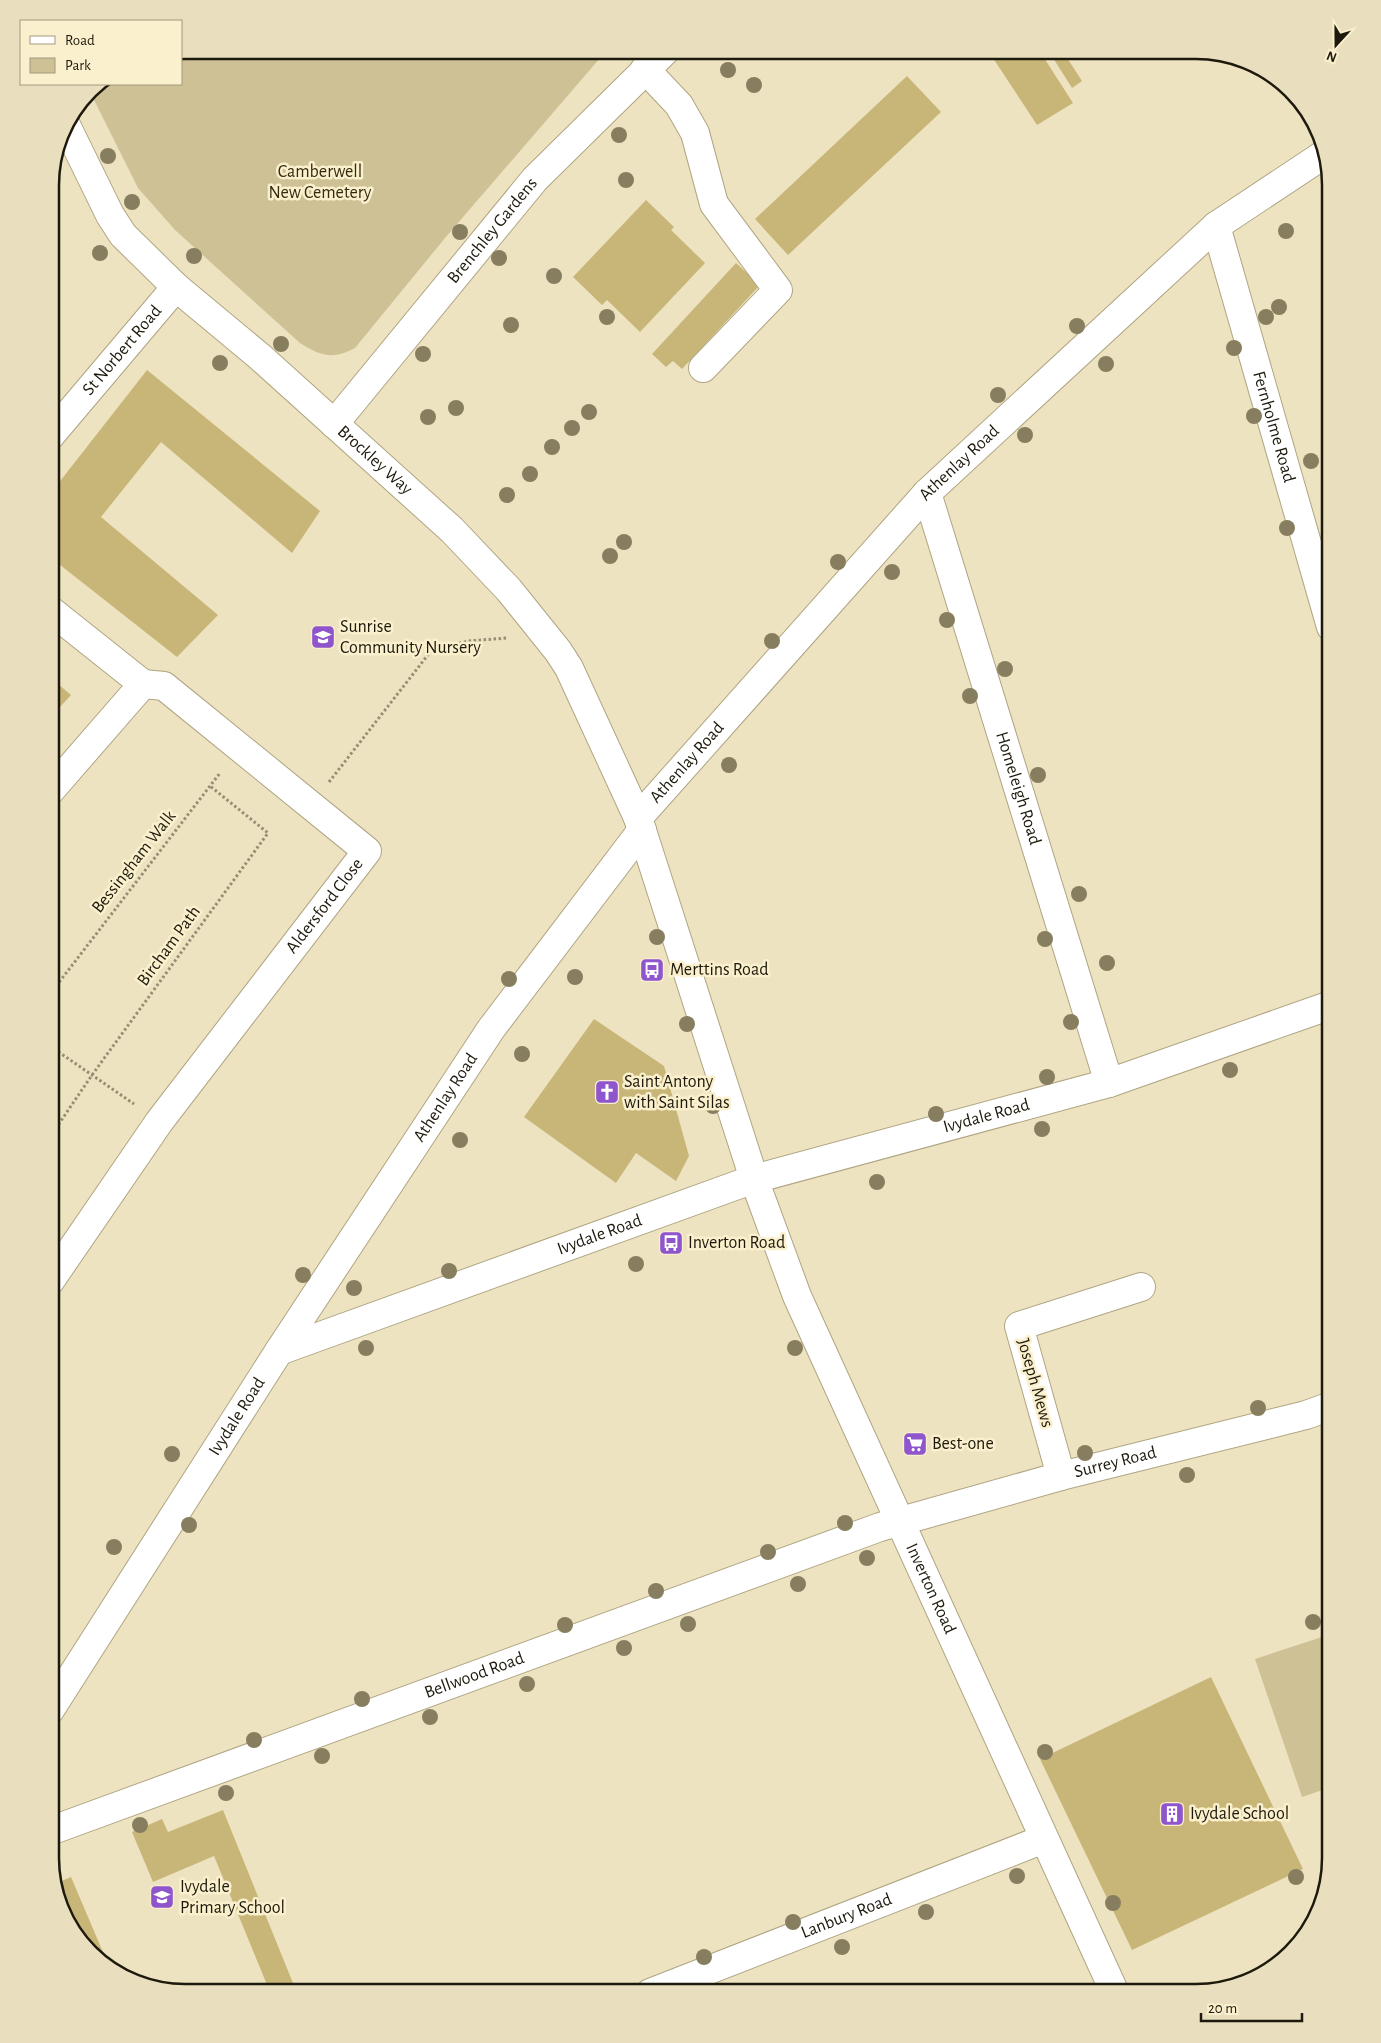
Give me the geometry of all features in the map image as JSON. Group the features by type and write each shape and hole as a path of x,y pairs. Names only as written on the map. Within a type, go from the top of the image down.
{"street":[{"name":"Brenchley Gardens","path":"334,424 535,179 656,59"},
{"path":"645,69 679,106 695,133 714,204 778,290 703,368"},
{"name":"Brockley Way","path":"70,134 110,214 123,235 176,287 259,356 452,530 509,590 558,651 569,668 640,824"},
{"name":"Athenlay Road","path":"279,1351 490,1029 640,824 927,494 1216,226 1319,158"},
{"name":"Fernholme Road","path":"1216,226 1322,596"},
{"name":"St Norbert Road","path":"59,425 176,287"},
{"name":"Homeleigh Road","path":"927,494 1109,1083"},
{"path":"59,617 143,684 59,781"},
{"name":"Aldersford Close","path":"59,1268 159,1122 367,851 312,804 164,686 143,684"},
{"path":"640,824 754,1179"},
{"name":"Ivydale Road","path":"59,1696 279,1351 754,1179 1109,1083 1322,1008"},
{"name":"Inverton Road","path":"754,1179 797,1296 1111,1984"},
{"name":"Joseph Mews","path":"1061,1476 1019,1326 1141,1287"},
{"name":"Surrey Road","path":"900,1522 1061,1476 1306,1415 1322,1409"},
{"name":"Bellwood Road","path":"59,1828 874,1529 900,1522"},
{"name":"Lanbury Road","path":"673,1984 1044,1839"}],"path":[{"path":"312,804 431,651 468,641 515,638"},
{"name":"Bessingham Walk","path":"59,982 240,746"},
{"name":"Bircham Path","path":"59,1124 92,1075 268,833 210,786"},
{"path":"59,1052 159,1122"}],"green space":[{"name":"Camberwell New Cemetery","path":"182,59 599,59 445,238 355,348 340,354 327,355 314,351 300,343 175,230 138,188 93,99 108,85 182,85"},
{"path":"1322,1637 1322,1790 1302,1797 1255,1659"}],"building":[{"path":"994,59 1045,59 1073,103 1037,125"},
{"path":"1054,59 1068,59 1082,81 1072,88"},
{"path":"907,76 941,112 788,255 755,219"},
{"path":"646,200 674,227 671,230 705,263 640,332 607,300 602,305 573,277"},
{"path":"736,263 760,285 682,369 673,361 666,367 652,354"},
{"path":"147,370 320,511 292,553 161,442 101,517 218,615 177,657 59,564 59,482"},
{"path":"59,685 71,695 59,708"},
{"name":"Saint Antony with Saint Silas","path":"594,1019 664,1066 689,1156 676,1181 636,1153 616,1183 524,1117"},
{"name":"Ivydale School","path":"1211,1677 1303,1869 1132,1950 1040,1759"},
{"path":"223,1810 293,1984 267,1984 214,1856 153,1882 132,1832 162,1819 168,1832"},
{"path":"71,1877 104,1955 80,1928 68,1906 61,1881"}],"place":[{"name":"Sunrise Community Nursery","path":"323,637"},
{"name":"Merttins Road","path":"652,970"},
{"name":"Saint Antony with Saint Silas","path":"607,1092"},
{"name":"Inverton Road","path":"671,1243"},
{"name":"Best-one","path":"915,1444"},
{"name":"Ivydale School","path":"1172,1814"},
{"name":"Ivydale Primary School","path":"162,1897"}]}
